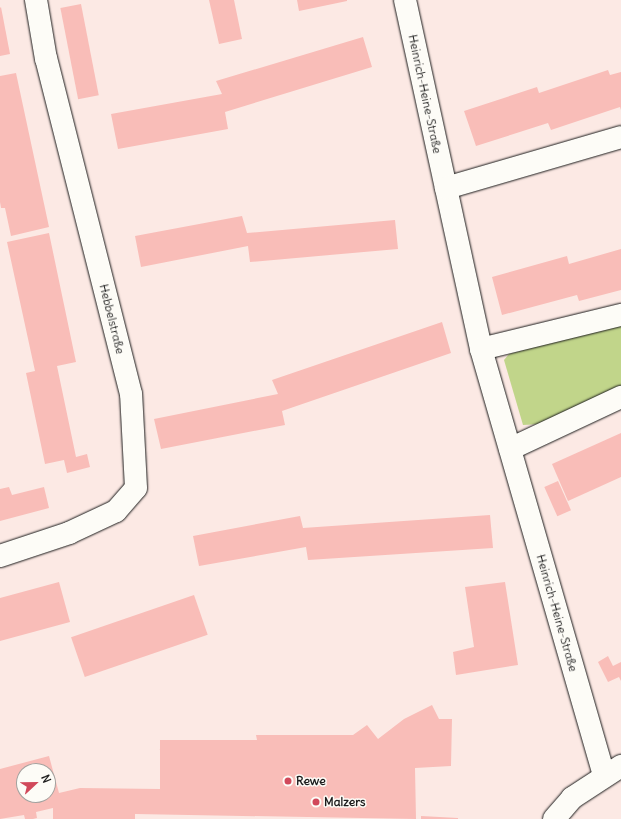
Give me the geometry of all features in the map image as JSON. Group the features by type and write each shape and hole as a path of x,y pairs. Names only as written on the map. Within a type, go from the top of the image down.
{"street":[{"name":"Hebbelstraße","path":"0,556 69,533 116,511 136,488 131,394 46,59 36,0"},
{"name":"Heinrich-Heine-Straße","path":"404,0 481,349 510,449 613,771"},
{"path":"446,188 621,137"},
{"path":"481,349 621,315"},
{"path":"510,449 621,398"},
{"path":"554,819 572,798 613,771"}],"green space":[{"path":"621,323 621,388 541,424 523,425 504,360 509,354"}],"building":[{"path":"209,0 234,0 242,39 219,44"},
{"path":"297,0 347,0 347,1 299,11"},
{"path":"81,4 99,95 78,99 60,8"},
{"path":"1,7 10,54 0,56 0,8"},
{"path":"363,37 372,67 225,112 228,129 118,149 111,114 222,94 216,81"},
{"path":"608,70 610,75 621,72 621,110 620,107 551,130 548,123 476,146 464,111 537,87 539,93"},
{"path":"16,73 49,227 11,236 5,208 1,208 0,202 0,76"},
{"path":"242,216 247,233 395,220 398,249 250,262 248,246 141,267 135,236"},
{"path":"49,233 76,362 57,366 76,457 87,454 90,467 67,473 64,460 45,464 26,373 35,371 7,242"},
{"path":"621,249 621,290 579,301 577,295 502,315 492,277 567,256 569,264"},
{"path":"442,322 451,353 282,411 285,425 161,449 154,419 278,394 272,380"},
{"path":"621,433 621,477 568,501 552,464"},
{"path":"558,481 571,510 557,516 544,487"},
{"path":"9,487 12,495 44,487 49,508 0,521 0,489"},
{"path":"490,515 493,548 308,560 306,547 199,566 193,536 300,516 303,528"},
{"path":"59,582 70,622 0,641 0,598"},
{"path":"505,582 518,665 456,675 453,652 474,647 465,587"},
{"path":"194,595 208,635 85,677 71,637"},
{"path":"608,656 613,666 621,662 621,681 619,677 608,682 598,662"},
{"name":"Rewe","path":"432,705 439,719 452,719 451,766 415,768 416,819 135,814 135,819 53,819 53,808 36,812 37,818 33,819 25,819 24,815 0,819 0,769 16,765 16,803 56,803 56,782 59,793 80,788 160,789 160,740 257,740 256,735 353,735 367,725 378,739 404,719"},
{"name":"Rewe","path":"49,756 51,763 23,763"},
{"path":"421,816 458,818 458,819 421,819"}],"place":[{"name":"Rewe","path":"288,781"},
{"name":"Malzers","path":"316,802"}]}
